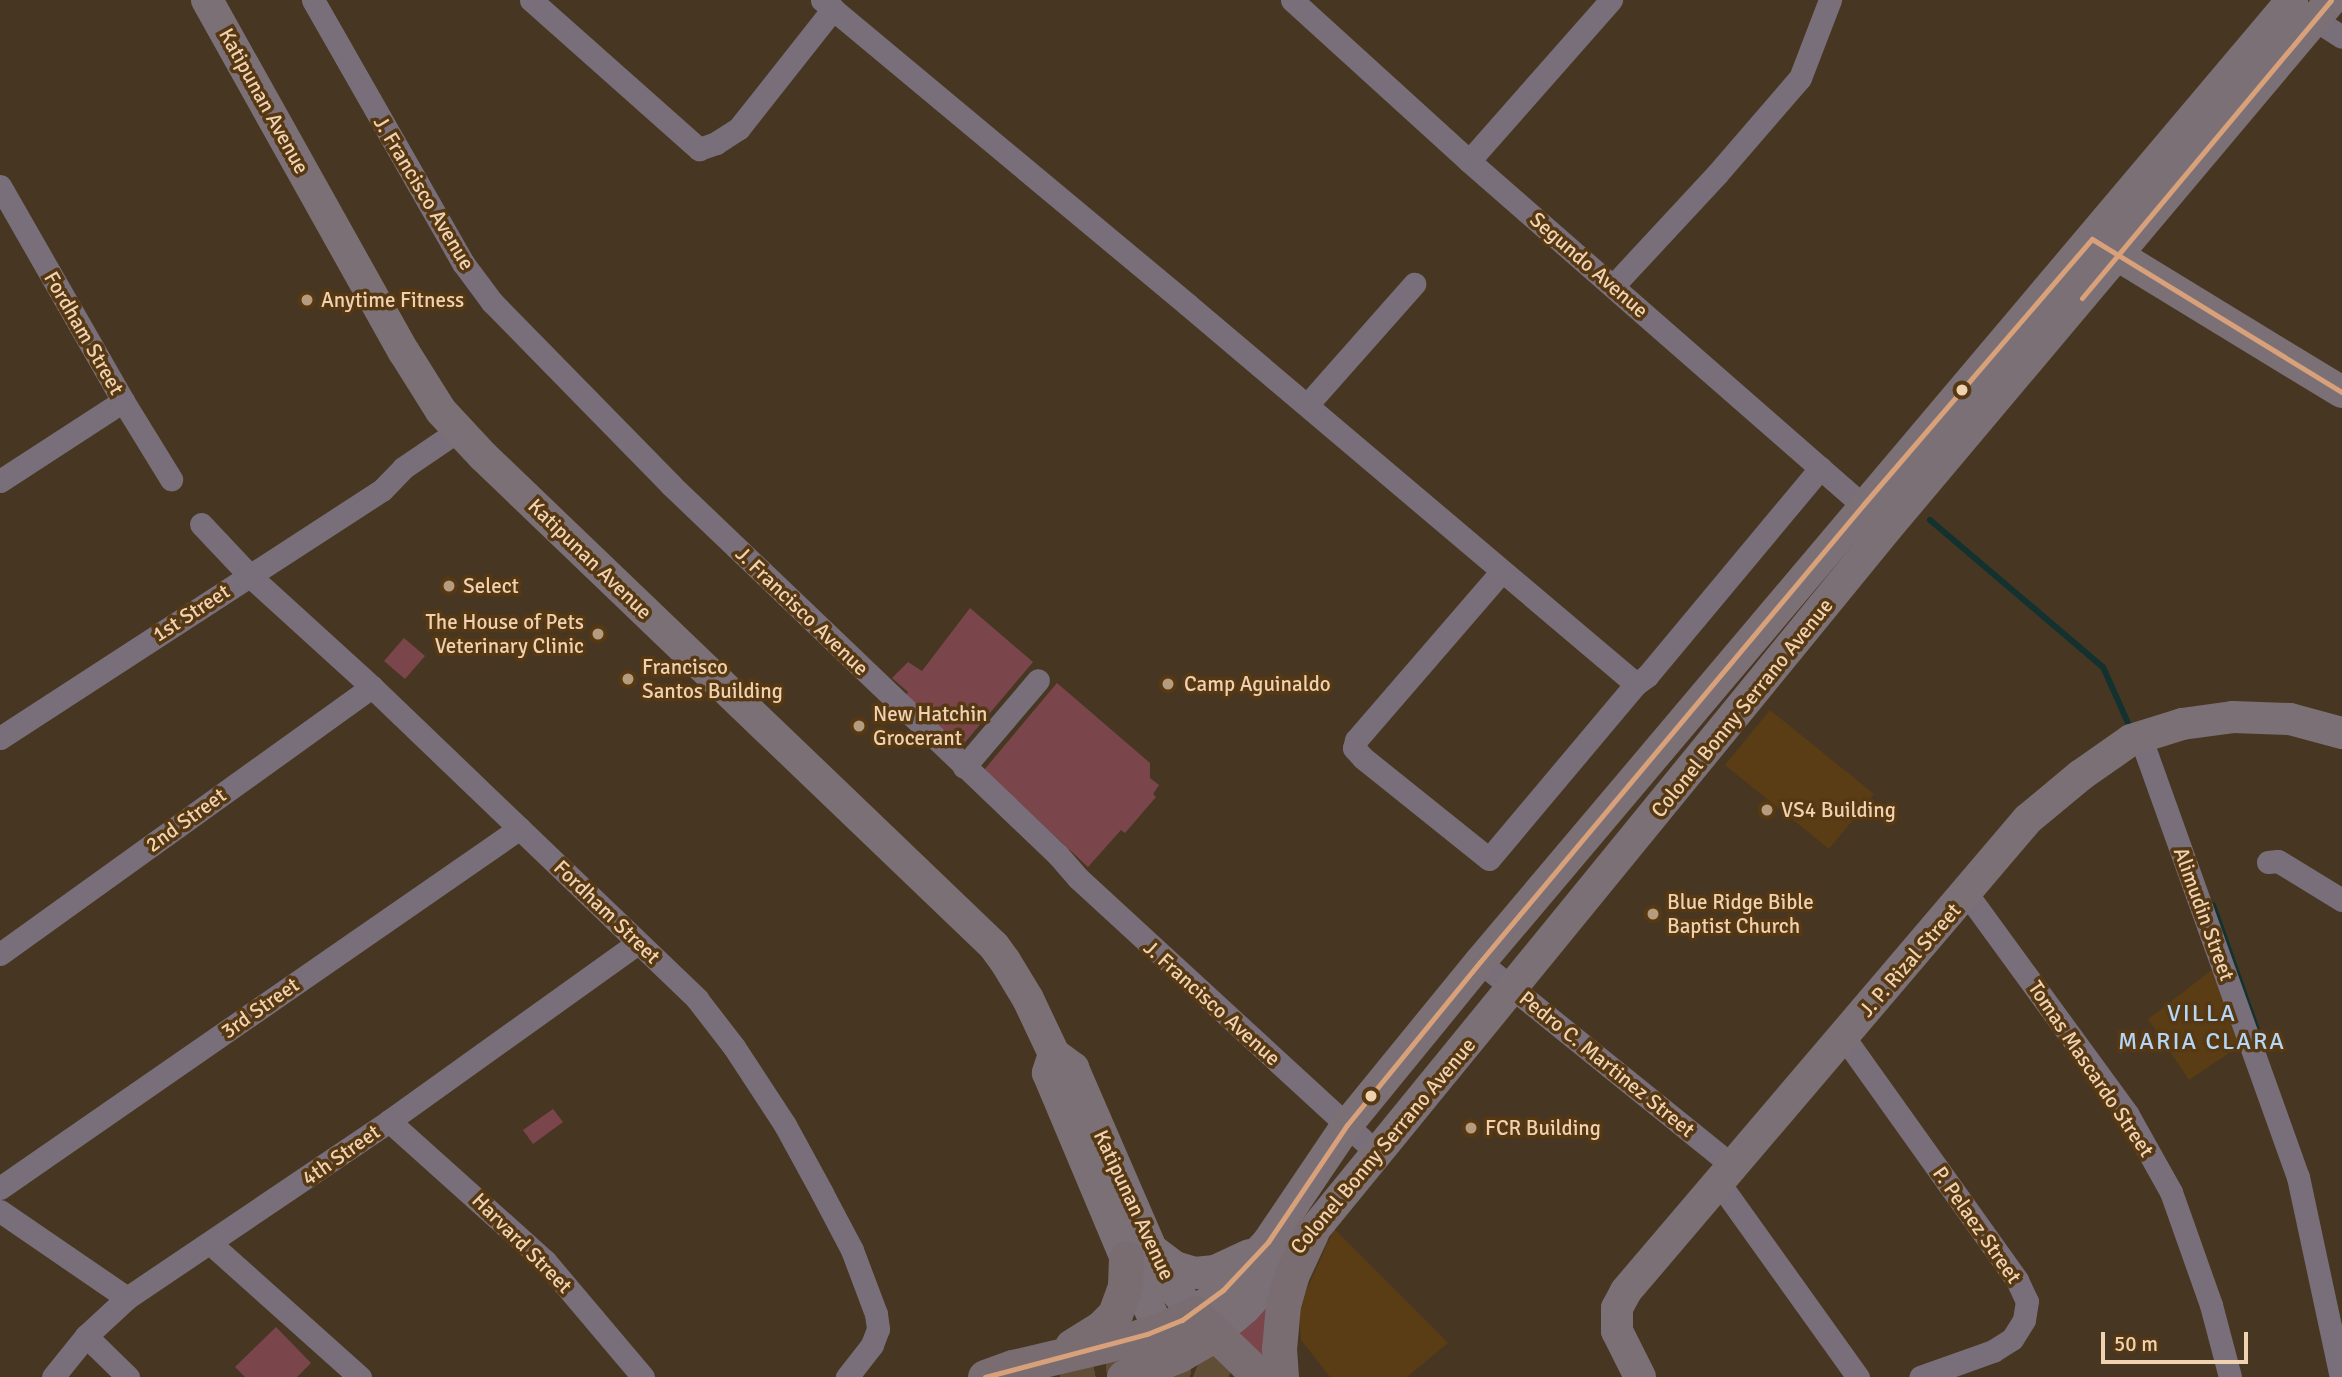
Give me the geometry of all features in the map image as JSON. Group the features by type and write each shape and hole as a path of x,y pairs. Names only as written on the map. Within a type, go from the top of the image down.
{"main road":[{"name":"Katipunan Avenue","path":"207,0 404,352 442,411 463,435 994,946 1017,977 1054,1054 1048,1073 1139,1253 1178,1354"},
{"name":"Colonel Bonny Serrano Avenue","path":"1205,1323 1245,1308 1311,1233 1514,988 1887,528 2105,247 2306,6"},
{"name":"Colonel Bonny Serrano Avenue","path":"1124,1377 1178,1354 1205,1323 1223,1290 1261,1250 1347,1125 1480,962 1863,505 2105,247"},
{"path":"2105,247 2342,392"},
{"name":"J. P. Rizal Street","path":"1640,1377 1617,1331 1617,1308 1626,1291 2028,820 2081,775 2140,736 2182,724 2233,717 2290,719 2342,733"},
{"path":"1281,1377 1279,1349 1283,1305 1292,1274 1311,1233"},
{"path":"1046,1360 1101,1328 1115,1314 1139,1253 1180,1270 1202,1273 1214,1271 1261,1250"},
{"name":"Katipunan Avenue","path":"1139,1253 1260,1377"},
{"name":"Colonel Bonny Serrano Avenue","path":"985,1377 1046,1360 1178,1354"}],"street":[{"name":"J. Francisco Avenue","path":"313,0 463,264 492,302 680,494 1148,945 1377,1153"},
{"path":"531,0 699,149 716,143 739,128 827,5 1307,405 1636,684"},
{"name":"Segundo Avenue","path":"1292,0 1469,161 1887,528"},
{"path":"1469,161 1611,0"},
{"path":"1613,286 1717,174 1800,78 1830,0"},
{"path":"2306,6 2342,37"},
{"name":"Fordham Street","path":"0,186 122,401 171,480"},
{"path":"1307,405 1414,284"},
{"path":"0,481 122,401"},
{"name":"1st Street","path":"0,738 382,490 403,468 463,435"},
{"path":"1502,571 1356,740 1354,748 1489,859 1636,684 1647,676 1820,468"},
{"name":"Fordham Street","path":"201,524 249,576 372,687 697,999 734,1047 785,1125 852,1250 876,1314 878,1329 872,1345 847,1377"},
{"path":"964,767 1038,680"},
{"name":"2nd Street","path":"0,954 372,687"},
{"name":"Alimudin Street","path":"2140,736 2298,1177 2341,1377"},
{"name":"3rd Street","path":"0,1188 520,828"},
{"path":"2268,862 2278,861 2342,900"},
{"name":"Tomas Mascardo Street","path":"1967,894 2128,1115 2171,1192 2211,1305 2228,1376"},
{"name":"4th Street","path":"53,1377 86,1336 127,1298 211,1244 389,1121 638,943"},
{"name":"Pedro C. Martinez Street","path":"1480,962 1514,988 1726,1174"},
{"name":"P. Pelaez Street","path":"1843,1036 2017,1280 2027,1301 2024,1320 2012,1339 1993,1351 1920,1377"},
{"name":"Harvard Street","path":"389,1121 545,1261 643,1377"},
{"path":"1726,1174 1858,1377"},
{"path":"0,1212 127,1298"},
{"path":"211,1244 360,1377"},
{"path":"86,1336 128,1377"}],"shaded area":[{"path":"970,608 1033,662 961,747 905,697 908,692 892,678 908,662 922,671"},
{"path":"404,638 425,656 405,679 384,661"},
{"path":"1057,683 1150,763 1150,778 1159,785 1153,794 1156,797 1125,833 1121,830 1088,867 984,770"},
{"path":"1770,710 1874,794 1829,849 1725,765"},
{"path":"2217,966 2244,1043 2189,1080 2148,1019"},
{"path":"553,1109 563,1122 533,1144 523,1130"},
{"path":"1334,1229 1448,1343 1407,1377 1330,1377 1301,1340 1299,1307"},
{"path":"1277,1292 1271,1365 1240,1334"},
{"path":"276,1327 311,1363 297,1377 245,1377 235,1367"}],"waterway":[{"path":"1930,520 2103,667 2128,723"},
{"path":"2213,905 2258,1033"}],"tunnel":[{"path":"1060,1377 1106,1367 1156,1362 1198,1364 1228,1377"}],"transit line":[{"path":"2082,298 2331,0"},
{"path":"985,1377 1147,1334 1182,1320 1223,1290 1268,1242 1347,1125 1480,962 1863,505 2092,239 2342,392"}],"place":[{"name":"Anytime Fitness","path":"307,300"},
{"name":"Select","path":"449,586"},
{"name":"The House of Pets Veterinary Clinic","path":"598,634"},
{"name":"Francisco Santos Building","path":"628,679"},
{"name":"Camp Aguinaldo","path":"1168,684"},
{"name":"New Hatchin Grocerant","path":"859,726"},
{"name":"VS4 Building","path":"1767,810"},
{"name":"Blue Ridge Bible Baptist Church","path":"1653,914"},
{"name":"FCR Building","path":"1471,1128"}],"district":[{"name":"VILLA MARIA CLARA","path":"2202,1028"}]}
